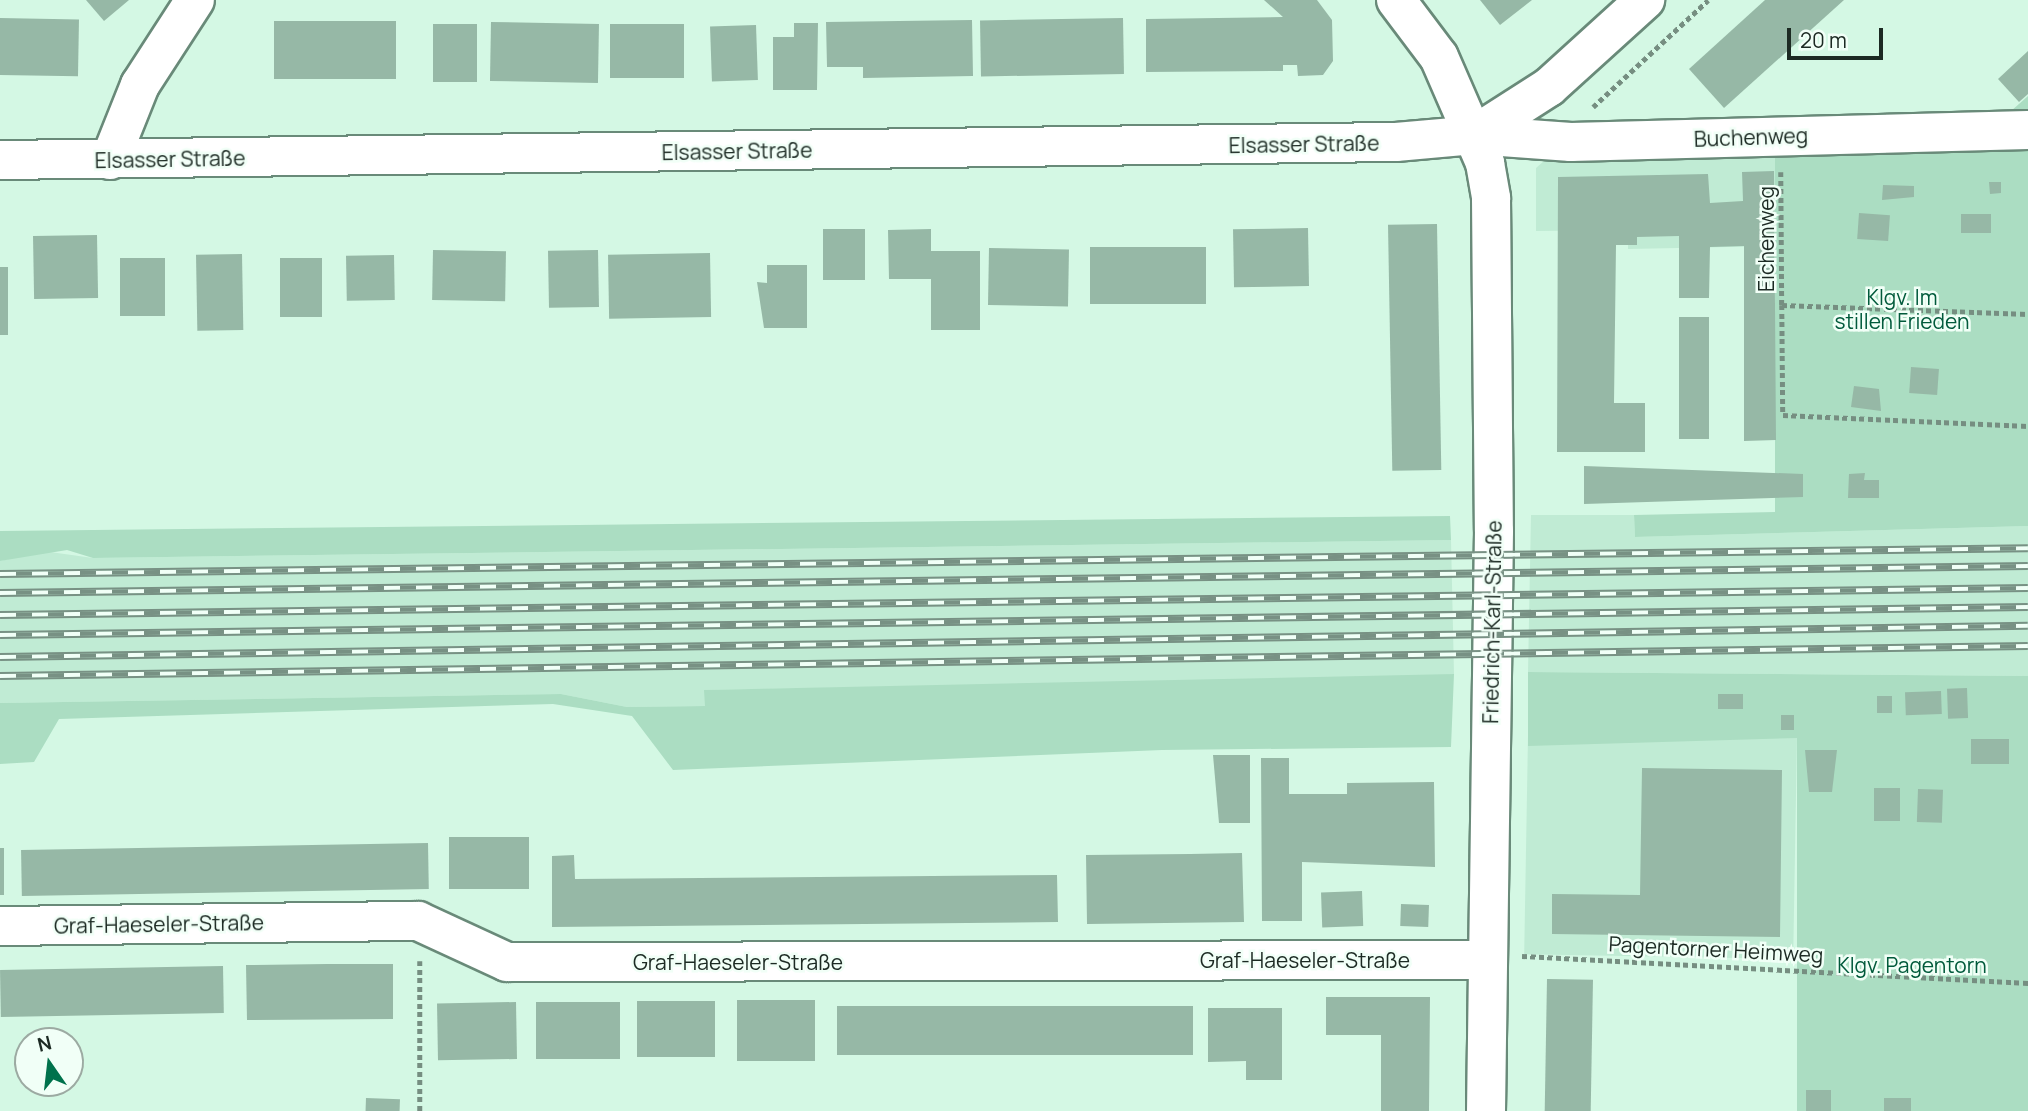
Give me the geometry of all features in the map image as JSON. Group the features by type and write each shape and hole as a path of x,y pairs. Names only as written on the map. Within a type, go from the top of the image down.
{"street":[{"path":"110,160 140,85 195,0"},
{"name":"Friedrich-Karl-Straße","path":"1396,0 1439,57 1474,135 1491,198 1494,531 1486,1111"},
{"path":"1474,135 1549,87 1645,0"},
{"name":"Buchenweg","path":"1474,135 1556,141 2028,131"},
{"name":"Elsasser Straße","path":"0,160 1395,142 1474,135"},
{"name":"Graf-Haeseler-Straße","path":"0,926 418,921 507,962 1486,960"}],"path":[{"path":"1556,141 1708,0"},
{"name":"Eichenweg","path":"1781,136 1782,305 2028,314"},
{"path":"1782,305 1783,415 2028,426"},
{"path":"418,921 420,1111"},
{"name":"Pagentorner Heimweg","path":"1486,960 1533,955 2028,983"}],"shaded area":[{"path":"1776,142 1778,246 1628,249 1628,230 1536,231 1536,168 1560,147"},
{"path":"1531,515 1634,515 1635,537 2028,526 2028,676 1528,672"},
{"path":"1451,540 1454,674 1421,678 705,690 706,706 627,707 561,694 0,703 0,561 43,551 93,558"},
{"path":"1528,733 1797,738 1793,959 1524,954"}],"green space":[{"name":"Klgv. Im stillen Frieden","path":"2028,96 2028,526 1635,537 1634,515 1775,512 1775,126 2002,119"},
{"path":"1450,516 1451,540 93,558 67,550 0,561 0,531"},
{"name":"Klgv. Pagentorn","path":"1528,672 2028,676 2028,1111 1797,1111 1797,738 1528,746"},
{"path":"1454,674 1451,747 1162,750 673,770 632,716 553,704 59,719 34,762 0,764 0,703 561,694 627,707 705,706 704,690"}],"building":[{"path":"86,0 129,0 104,21"},
{"path":"1264,0 1317,0 1332,20 1333,61 1323,75 1298,76 1297,65 1283,65 1283,71 1146,72 1146,19 1283,17"},
{"path":"1480,0 1532,0 1500,25"},
{"path":"1765,0 1844,0 1724,108 1689,69"},
{"path":"0,18 79,19 78,76 0,75"},
{"path":"1123,18 1124,74 981,76 980,20"},
{"path":"972,20 973,76 863,78 863,67 827,67 826,22"},
{"path":"274,21 396,21 396,79 274,79"},
{"path":"491,22 599,24 598,83 490,81"},
{"path":"794,23 818,23 817,90 773,90 773,37 794,37"},
{"path":"433,24 477,24 477,82 433,82"},
{"path":"610,24 684,24 684,78 610,78"},
{"path":"756,25 758,80 712,82 710,27"},
{"path":"2028,51 2028,94 2019,102 1998,79"},
{"path":"1774,171 1776,440 1744,441 1744,246 1710,247 1709,298 1679,298 1679,236 1637,237 1637,245 1616,245 1614,403 1645,403 1645,452 1557,452 1558,177 1708,174 1710,203 1743,201 1742,172"},
{"path":"1989,182 2001,182 2001,193 1990,194"},
{"path":"1883,185 1914,186 1914,197 1882,200"},
{"path":"1859,213 1890,215 1888,241 1857,239"},
{"path":"1961,214 1991,214 1991,233 1961,233"},
{"path":"1437,224 1441,470 1392,471 1388,225"},
{"path":"1308,228 1309,286 1234,287 1233,229"},
{"path":"823,229 865,229 865,280 823,280"},
{"path":"931,229 931,251 980,251 980,330 931,330 931,279 889,279 888,230"},
{"path":"97,235 98,298 34,299 33,236"},
{"path":"1090,247 1206,247 1206,304 1090,304"},
{"path":"989,248 1069,249 1068,306 988,305"},
{"path":"433,250 506,251 505,301 432,300"},
{"path":"598,250 599,307 549,308 548,251"},
{"path":"710,253 711,317 609,319 608,255"},
{"path":"242,254 243,330 197,331 196,255"},
{"path":"394,255 395,300 347,301 346,256"},
{"path":"120,258 165,258 165,316 120,316"},
{"path":"280,258 322,258 322,317 280,317"},
{"path":"767,265 807,265 807,328 764,328 757,282 767,283"},
{"path":"0,267 8,267 8,335 0,335"},
{"path":"1679,317 1709,317 1709,439 1679,439"},
{"path":"1911,367 1939,369 1937,395 1909,393"},
{"path":"1854,386 1879,389 1881,411 1851,407"},
{"path":"1584,466 1803,474 1803,497 1584,504"},
{"path":"1865,473 1864,480 1879,480 1879,498 1848,498 1849,474"},
{"path":"1967,688 1968,718 1948,719 1947,689"},
{"path":"1941,691 1942,714 1906,715 1905,692"},
{"path":"1718,694 1743,694 1743,709 1718,709"},
{"path":"1877,696 1892,696 1892,713 1877,713"},
{"path":"1781,715 1794,715 1794,730 1781,730"},
{"path":"1971,739 2009,739 2009,764 1971,764"},
{"path":"1805,750 1837,750 1832,792 1809,792"},
{"path":"1213,755 1250,755 1250,823 1219,823"},
{"path":"1261,758 1289,758 1289,794 1347,794 1347,783 1434,782 1435,867 1302,862 1302,921 1262,921"},
{"path":"1642,768 1782,770 1780,937 1552,934 1552,894 1640,895"},
{"path":"1874,788 1900,788 1900,821 1874,821"},
{"path":"1918,789 1943,790 1942,823 1917,822"},
{"path":"449,837 529,837 529,889 449,889"},
{"path":"428,843 429,889 22,896 21,850"},
{"path":"0,848 4,848 4,895 0,895"},
{"path":"1242,853 1244,922 1087,924 1086,855"},
{"path":"574,855 575,879 1057,875 1058,922 552,927 552,856"},
{"path":"1362,891 1363,926 1322,927 1321,892"},
{"path":"1401,904 1429,905 1428,927 1400,926"},
{"path":"393,964 393,1019 247,1020 246,965"},
{"path":"223,966 224,1013 1,1017 0,970"},
{"path":"1547,979 1593,980 1591,1111 1545,1111"},
{"path":"1326,997 1430,997 1429,1111 1381,1111 1381,1035 1326,1035"},
{"path":"737,1000 815,1000 815,1061 737,1061"},
{"path":"637,1001 715,1001 715,1057 637,1057"},
{"path":"516,1002 517,1059 438,1060 437,1003"},
{"path":"536,1002 620,1002 620,1059 536,1059"},
{"path":"837,1006 1193,1006 1193,1055 837,1055"},
{"path":"1208,1008 1282,1008 1282,1080 1246,1080 1246,1061 1208,1062"},
{"path":"1806,1090 1831,1090 1831,1111 1806,1111"},
{"path":"366,1098 400,1099 400,1111 366,1111"},
{"path":"1884,1098 1911,1098 1911,1111 1884,1111"}],"railway":[{"path":"0,574 2028,548"},
{"path":"0,593 2028,566"},
{"path":"0,615 2028,588"},
{"path":"0,635 2028,607"},
{"path":"0,657 2028,626"},
{"path":"0,676 2028,646"}]}
